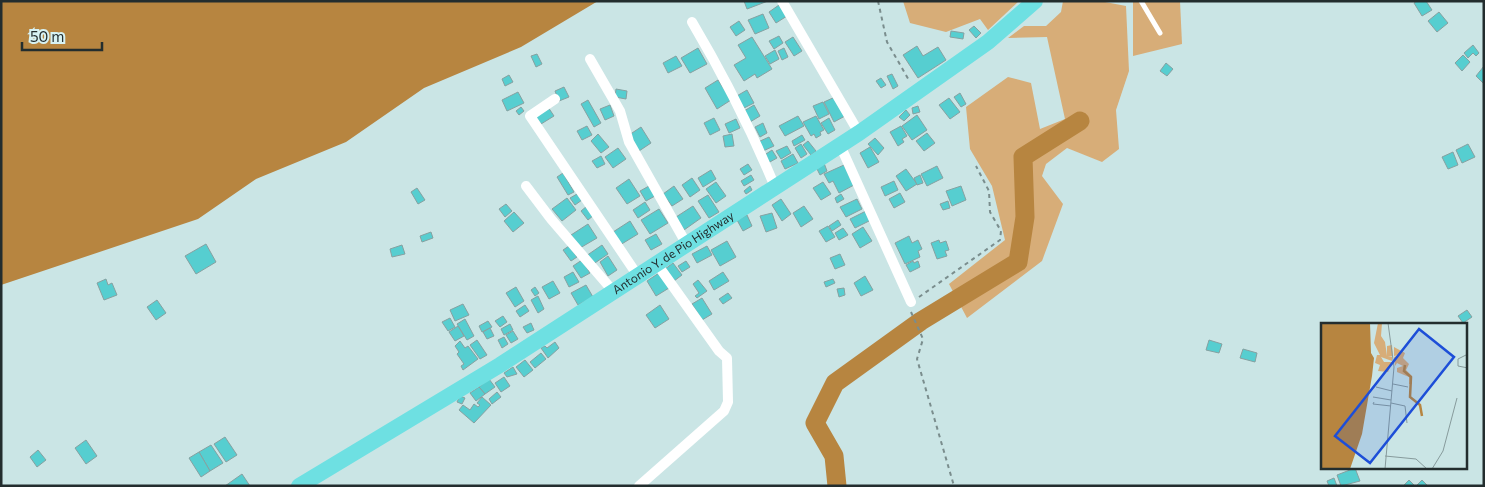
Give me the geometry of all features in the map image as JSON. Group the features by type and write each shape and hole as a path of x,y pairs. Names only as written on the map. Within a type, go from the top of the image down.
{"highway":[{"name":"Antonio Y. de Pio Highway","path":"299,486 500,365 859,133 994,37 1035,1"}],"street":[{"path":"782,1 859,133"},
{"path":"692,22 720,70 750,128 775,187"},
{"path":"590,59 620,111 628,142 686,244"},
{"path":"555,99 530,116 638,276"},
{"path":"840,144 911,306"},
{"path":"526,186 551,219 613,291"},
{"path":"639,486 724,411 728,402 727,358 719,351 657,264"}],"lane":[{"path":"1141,1 1160,33"}],"path":[{"path":"878,1 887,42 916,94"},
{"path":"954,486 917,359 924,340 911,306 1000,240 1001,231 990,212 988,191 976,166"}],"shaded area":[{"path":"1,1 598,1 521,47 424,88 346,142 256,179 198,219 1,285"},
{"path":"903,1 1019,1 988,30 980,19 946,32 910,23"},
{"path":"1063,1 1100,1 1126,6 1129,71 1116,110 1119,149 1102,162 1067,148 1046,164 1042,176 1063,204 1042,261 967,318 949,284 1005,240 992,186 970,149 966,107 1008,77 1031,83 1040,129 1065,119 1047,37 1008,38 1024,26 1046,26 1061,12"},
{"path":"1133,1 1180,1 1182,44 1133,56"}],"building":[{"path":"744,1 768,1 747,9"},
{"path":"1426,1 1432,10 1422,16 1414,3"},
{"path":"779,5 787,16 776,23 769,12"},
{"path":"1439,12 1448,23 1437,32 1428,21"},
{"path":"763,14 769,28 755,34 748,20"},
{"path":"739,21 745,30 736,36 730,27"},
{"path":"974,26 981,33 976,38 969,30"},
{"path":"951,31 964,33 963,39 950,37"},
{"path":"779,36 783,43 774,49 769,41"},
{"path":"752,37 772,69 757,78 755,74 744,81 734,65 746,58 738,45"},
{"path":"793,37 802,51 794,56 785,42"},
{"path":"1473,45 1479,53 1476,56 1473,53 1468,58 1464,53"},
{"path":"917,46 923,56 938,47 946,60 918,78 903,55"},
{"path":"698,48 707,64 690,73 681,58"},
{"path":"784,48 788,57 782,60 778,51"},
{"path":"775,50 779,59 770,64 765,56"},
{"path":"537,54 542,64 536,67 531,56"},
{"path":"1463,55 1470,62 1462,71 1455,63"},
{"path":"676,56 682,66 668,73 663,63"},
{"path":"1166,63 1173,69 1167,76 1160,71"},
{"path":"1484,66 1484,82 1483,83 1476,76"},
{"path":"892,74 898,86 893,89 887,76"},
{"path":"509,75 513,82 505,86 502,79"},
{"path":"881,78 886,85 881,88 876,81"},
{"path":"718,80 731,100 717,109 705,88"},
{"path":"564,87 569,97 559,101 555,91"},
{"path":"616,89 627,91 626,99 615,97"},
{"path":"747,90 754,103 742,109 735,97"},
{"path":"518,92 524,103 507,111 502,100"},
{"path":"960,93 966,104 961,107 954,97"},
{"path":"835,97 845,116 834,122 824,102"},
{"path":"949,98 960,112 950,119 939,105"},
{"path":"588,100 601,123 594,127 581,104"},
{"path":"823,102 829,114 819,119 813,106"},
{"path":"610,105 614,116 605,120 600,109"},
{"path":"754,105 760,116 750,122 744,111"},
{"path":"918,106 920,112 913,114 912,108"},
{"path":"521,107 524,111 519,115 516,111"},
{"path":"548,107 554,116 541,124 535,116"},
{"path":"906,110 910,115 904,121 899,117"},
{"path":"917,115 927,130 912,140 902,126"},
{"path":"798,116 804,126 785,136 779,126"},
{"path":"816,116 824,130 816,138 814,134 811,136 803,122"},
{"path":"714,118 720,130 710,135 704,123"},
{"path":"829,118 835,130 828,134 821,123"},
{"path":"736,119 740,128 729,133 725,124"},
{"path":"763,123 767,133 760,137 755,127"},
{"path":"587,126 592,135 582,140 577,131"},
{"path":"901,126 907,136 902,139 904,142 898,146 890,132"},
{"path":"641,127 651,143 639,151 629,135"},
{"path":"927,133 935,143 924,151 916,141"},
{"path":"598,134 609,147 601,153 591,141"},
{"path":"732,134 734,146 725,147 723,136"},
{"path":"802,135 805,140 794,146 792,141"},
{"path":"769,137 774,146 763,151 758,142"},
{"path":"875,138 884,148 878,155 868,144"},
{"path":"808,141 816,151 811,155 803,145"},
{"path":"801,144 807,154 801,158 795,148"},
{"path":"1468,144 1475,157 1462,163 1456,150"},
{"path":"787,146 791,153 781,159 776,151"},
{"path":"870,147 879,162 868,168 860,153"},
{"path":"618,148 626,159 613,168 605,157"},
{"path":"772,150 777,158 768,163 763,156"},
{"path":"1453,152 1458,165 1448,169 1442,157"},
{"path":"793,154 798,163 785,169 781,161"},
{"path":"601,156 605,164 597,168 592,161"},
{"path":"824,163 827,171 820,175 816,167"},
{"path":"748,164 752,170 744,175 740,169"},
{"path":"844,165 854,185 839,193 833,181 829,183 824,174"},
{"path":"937,166 943,178 927,186 921,174"},
{"path":"906,169 917,184 906,191 896,176"},
{"path":"711,170 716,179 703,187 698,178"},
{"path":"563,173 574,192 568,195 557,177"},
{"path":"751,175 754,180 744,186 741,181"},
{"path":"920,175 923,183 917,185 914,178"},
{"path":"692,178 700,190 690,197 682,185"},
{"path":"629,179 640,196 627,204 616,188"},
{"path":"894,181 898,190 885,196 881,187"},
{"path":"716,182 726,196 716,203 706,189"},
{"path":"823,182 831,194 821,200 813,188"},
{"path":"649,186 655,196 646,201 640,191"},
{"path":"674,186 683,199 672,206 663,194"},
{"path":"750,186 752,190 746,194 744,191"},
{"path":"961,186 966,200 952,206 946,191"},
{"path":"417,188 425,200 418,204 411,192"},
{"path":"900,193 905,202 894,208 889,199"},
{"path":"577,194 582,200 575,205 570,198"},
{"path":"841,194 844,199 837,203 835,198"},
{"path":"708,195 719,212 709,218 698,201"},
{"path":"567,198 576,210 562,221 552,209"},
{"path":"781,199 791,214 782,221 772,205"},
{"path":"857,199 862,209 846,217 840,207"},
{"path":"948,201 950,208 943,210 940,204"},
{"path":"645,202 650,210 638,218 633,210"},
{"path":"506,204 512,211 505,217 499,209"},
{"path":"587,206 594,215 588,220 581,211"},
{"path":"693,206 701,218 684,230 676,217"},
{"path":"804,206 813,219 801,227 793,213"},
{"path":"659,209 668,223 650,234 641,220"},
{"path":"866,211 871,220 855,228 850,219"},
{"path":"514,212 524,223 513,232 504,221"},
{"path":"772,213 777,228 766,232 760,216"},
{"path":"747,215 752,226 743,231 737,220"},
{"path":"838,220 841,225 832,231 829,226"},
{"path":"630,221 638,234 620,245 613,232"},
{"path":"588,224 597,238 580,248 571,235"},
{"path":"828,226 835,237 826,242 819,231"},
{"path":"863,227 872,241 860,248 852,234"},
{"path":"843,228 848,235 839,240 835,233"},
{"path":"431,232 433,238 422,242 420,236"},
{"path":"656,234 662,244 651,250 645,240"},
{"path":"909,236 912,243 918,240 922,249 918,251 920,257 905,264 895,243"},
{"path":"939,240 940,243 946,241 949,250 945,251 947,256 937,259 931,243"},
{"path":"727,241 736,257 720,266 711,250"},
{"path":"206,244 216,262 196,274 185,256"},
{"path":"402,245 405,254 392,257 390,249"},
{"path":"602,245 608,254 592,265 586,256"},
{"path":"569,246 577,257 571,261 563,250"},
{"path":"707,246 712,255 697,263 692,254"},
{"path":"840,254 845,265 835,269 830,258"},
{"path":"608,256 617,270 608,276 600,262"},
{"path":"582,260 590,273 581,278 573,266"},
{"path":"686,261 690,267 682,272 678,266"},
{"path":"913,261 914,263 918,261 920,267 910,272 906,265"},
{"path":"673,263 682,275 674,281 665,269"},
{"path":"573,272 579,282 569,287 564,277"},
{"path":"723,272 729,281 714,290 709,281"},
{"path":"659,273 669,288 656,296 647,281"},
{"path":"865,276 873,290 861,296 854,283"},
{"path":"106,279 108,285 112,283 117,295 104,300 97,283"},
{"path":"833,279 835,283 826,287 824,282"},
{"path":"698,280 707,291 697,298 695,296 699,293 693,284"},
{"path":"553,281 560,293 549,299 542,287"},
{"path":"586,285 593,297 578,305 571,293"},
{"path":"516,287 524,301 515,307 506,293"},
{"path":"535,287 539,293 535,296 531,290"},
{"path":"844,288 845,295 839,297 837,289"},
{"path":"728,293 732,298 723,304 719,299"},
{"path":"538,296 544,309 538,313 531,300"},
{"path":"702,298 712,314 702,320 692,304"},
{"path":"157,300 166,313 156,320 147,307"},
{"path":"463,304 469,315 455,321 450,310"},
{"path":"525,305 529,311 520,317 516,311"},
{"path":"660,305 669,319 655,328 646,315"},
{"path":"1467,310 1472,317 1463,323 1458,316"},
{"path":"503,316 507,322 500,327 495,321"},
{"path":"450,318 455,327 448,331 442,322"},
{"path":"465,319 474,336 467,340 457,324"},
{"path":"488,321 492,327 482,332 479,326"},
{"path":"531,323 534,330 527,333 523,327"},
{"path":"510,324 513,330 504,335 501,329"},
{"path":"458,326 464,336 455,341 449,332"},
{"path":"490,328 494,336 487,339 483,332"},
{"path":"513,331 518,339 511,343 506,335"},
{"path":"504,337 508,344 502,348 498,340"},
{"path":"477,340 487,355 480,359 470,345"},
{"path":"1209,340 1222,344 1219,353 1206,350"},
{"path":"460,341 465,348 468,346 478,359 463,370 461,366 464,364 457,354 459,352 455,346"},
{"path":"555,342 559,348 548,358 541,348 545,346 547,348"},
{"path":"1243,349 1257,353 1255,362 1240,358"},
{"path":"541,353 546,359 535,368 530,362"},
{"path":"525,360 533,370 524,377 516,367"},
{"path":"513,367 517,374 507,377 504,373"},
{"path":"504,377 510,386 501,392 495,383"},
{"path":"489,379 495,387 485,394 479,387"},
{"path":"479,387 485,394 476,401 470,393"},
{"path":"497,392 501,397 492,404 489,399"},
{"path":"460,396 465,398 462,404 457,402"},
{"path":"482,397 491,405 474,423 459,410 463,405 470,410 474,404 478,407 480,405 477,403"},
{"path":"225,437 237,455 226,462 214,444"},
{"path":"86,440 97,456 86,464 75,448"},
{"path":"211,445 223,463 210,471 199,452"},
{"path":"38,450 46,460 37,467 30,457"},
{"path":"199,452 210,471 201,477 189,458"},
{"path":"1350,470 1356,470 1360,481 1341,486 1337,475"},
{"path":"242,474 250,486 225,486"},
{"path":"1334,478 1337,486 1329,486 1327,481"},
{"path":"1409,480 1415,486 1403,486"},
{"path":"1422,480 1428,486 1416,486"}],"waterway":[{"path":"837,486 834,456 815,423 835,383 921,321 1018,262 1025,217 1023,157 1080,121"}]}
